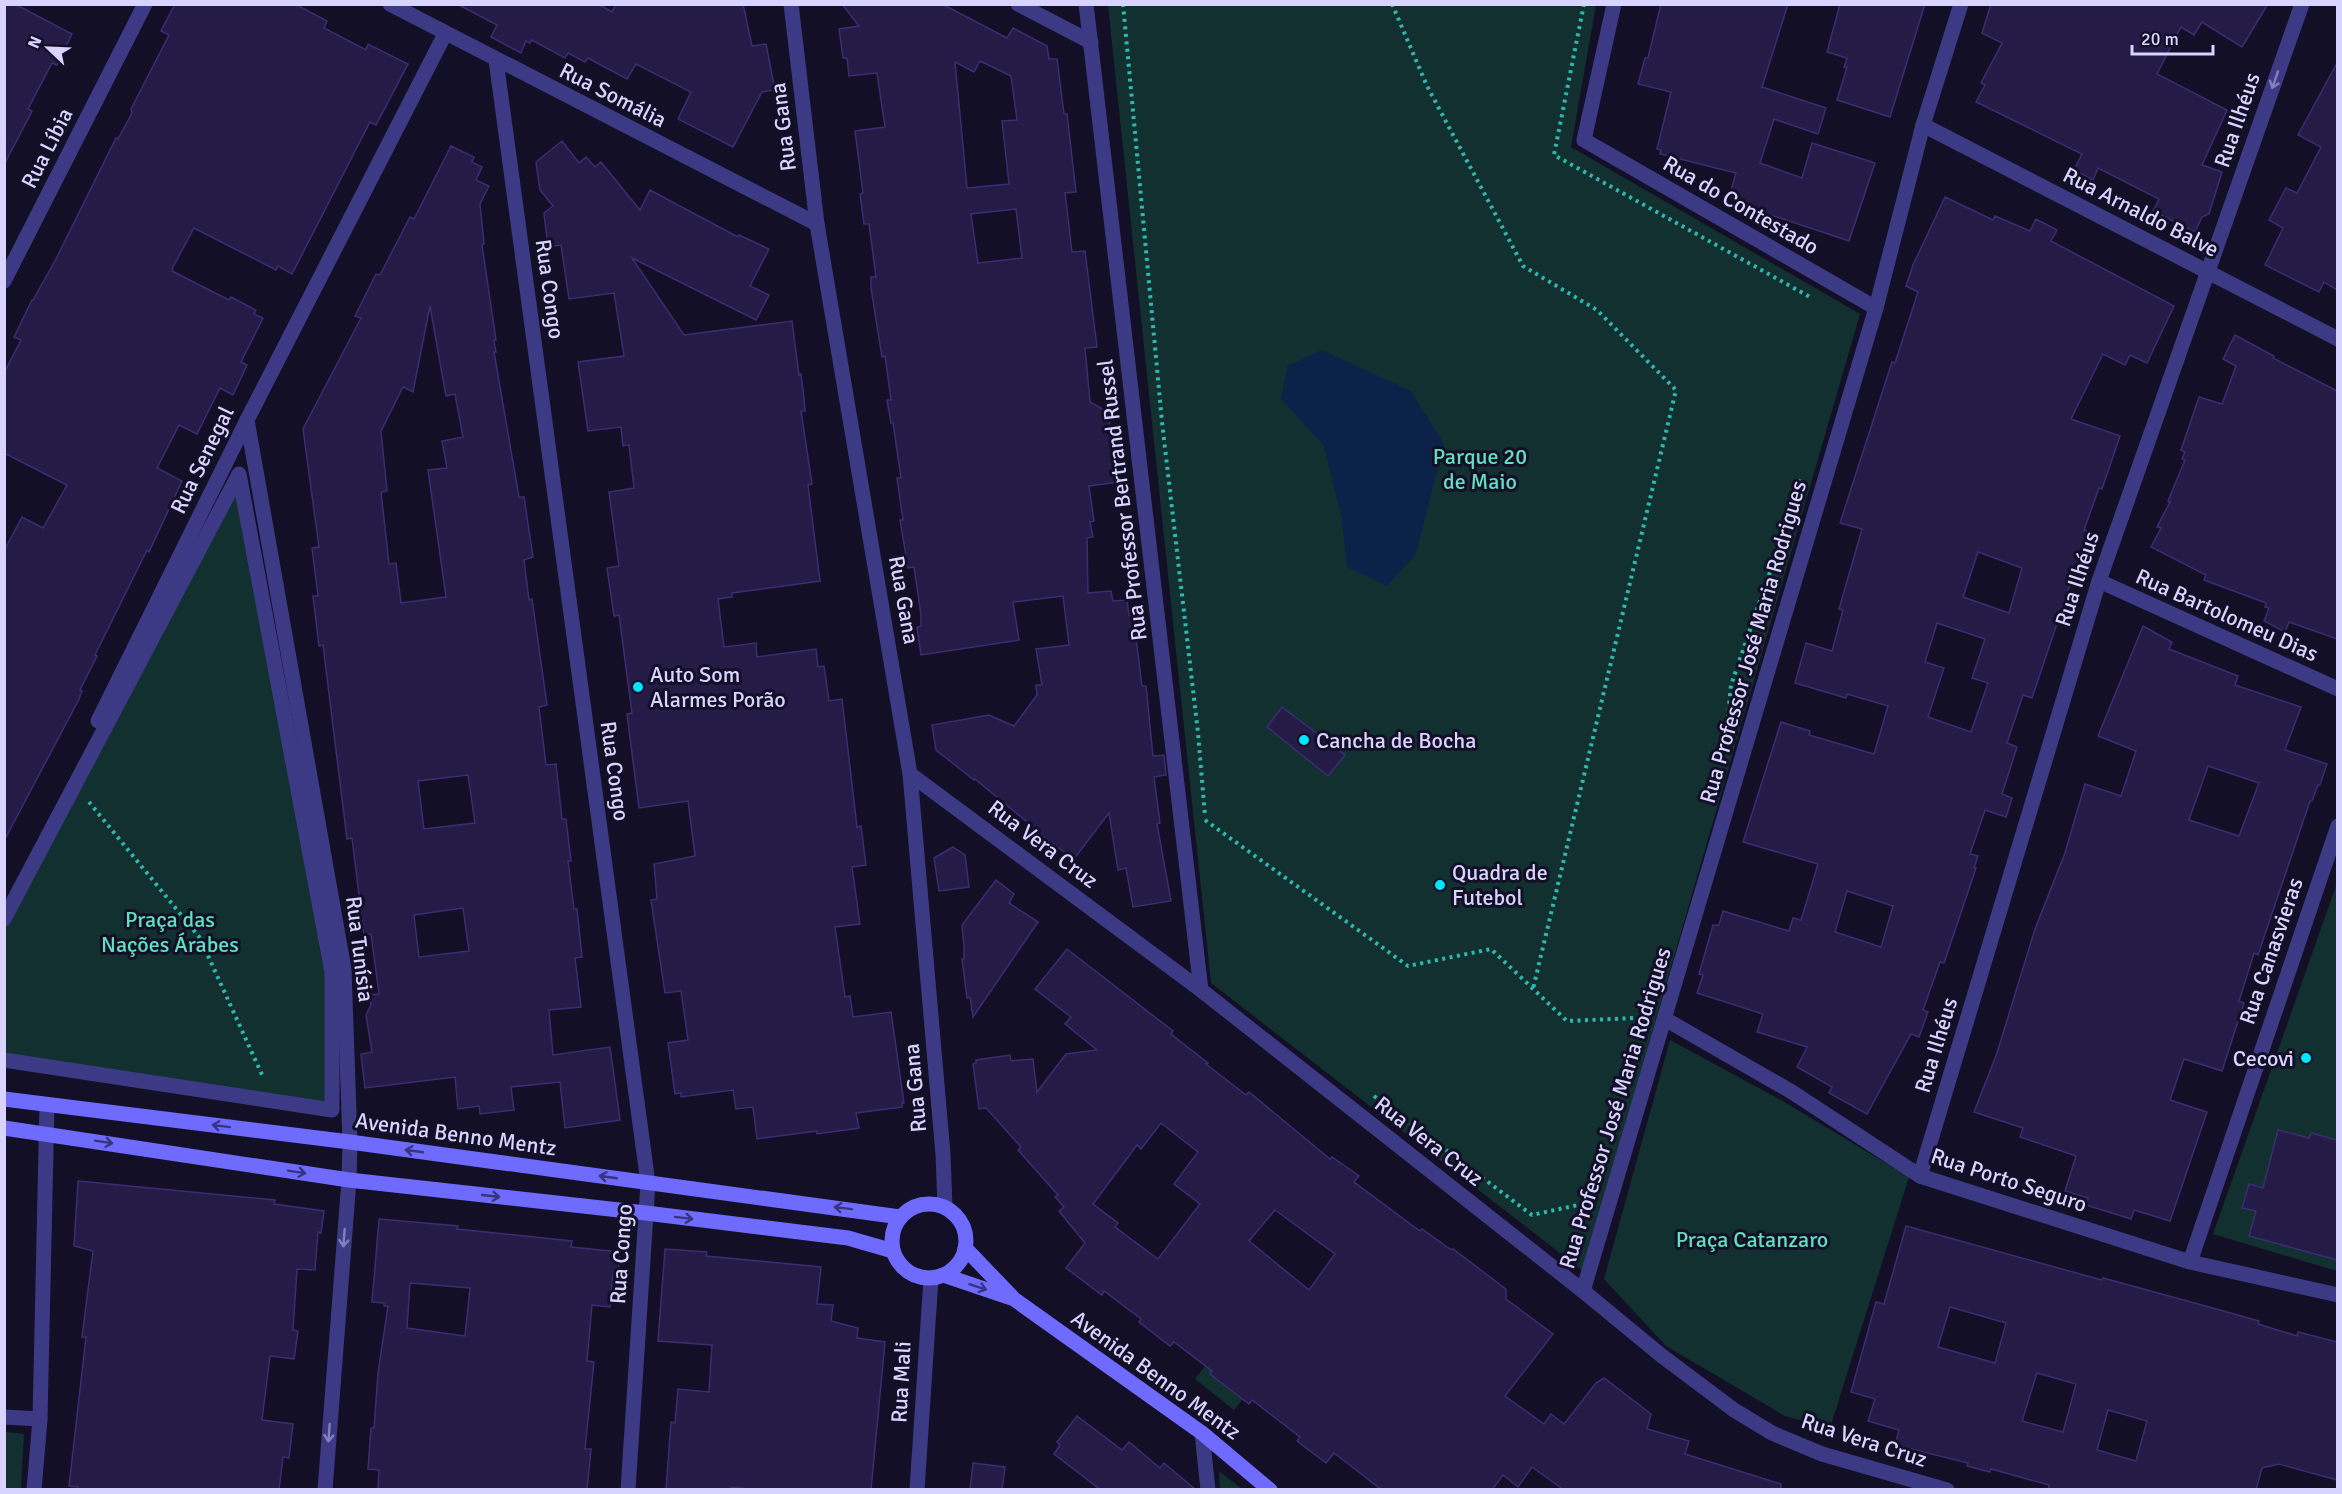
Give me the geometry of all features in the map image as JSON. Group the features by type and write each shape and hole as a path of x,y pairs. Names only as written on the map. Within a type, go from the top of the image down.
{"street":[{"name":"Rua Líbia","path":"4,280 145,4"},
{"name":"Rua Somália","path":"390,4 817,224"},
{"name":"Rua Gana","path":"791,4 817,224 910,774 942,1142 945,1207"},
{"path":"1018,4 1091,42"},
{"name":"Rua Professor Bertrand Russel","path":"1086,4 1201,990"},
{"name":"Rua do Contestado","path":"1614,4 1584,140 1875,308"},
{"name":"Rua Professor José Maria Rodrigues","path":"1583,1291 1875,308 1923,125 1961,4"},
{"name":"Rua Ilhéus","path":"1920,1176 2098,581 2302,4"},
{"name":"Rua Senegal","path":"4,909 247,420 445,34"},
{"name":"Rua Congo","path":"496,60 648,1183 628,1490"},
{"name":"Rua Arnaldo Balve","path":"1923,125 2337,339"},
{"name":"Rua Tunísia","path":"247,420 344,969 350,1142 349,1180 325,1490"},
{"path":"4,919 239,474 332,972 332,1110 4,1060"},
{"name":"Rua Bartolomeu Dias","path":"2098,581 2337,689"},
{"name":"Rua Vera Cruz","path":"910,774 1201,990 1662,1356 1734,1410 1772,1433 1822,1454 1947,1490"},
{"name":"Rua Canasvieras","path":"2190,1262 2337,826"},
{"name":"Rua Porto Seguro","path":"1665,1019 1792,1092 1920,1176 2190,1262 2337,1295"},
{"name":"Avenida Benno Mentz","path":"4,1099 350,1142 900,1217"},
{"path":"34,1490 40,1419 47,1105"},
{"path":"4,1128 349,1180 848,1238 893,1251"},
{"path":"933,1203 945,1207 955,1214 966,1236 961,1259 953,1269 937,1276 918,1276 907,1271 893,1251 894,1227 900,1217 921,1204 933,1203"},
{"name":"Avenida Benno Mentz","path":"965,1248 1014,1299 1202,1433 1270,1490"},
{"name":"Avenida Benno Mentz","path":"937,1276 1014,1299"},
{"name":"Rua Mali","path":"917,1490 937,1276"},
{"path":"4,1417 40,1419"},
{"path":"1202,1433 1208,1490"}],"path":[{"path":"1123,4 1162,422 1198,733 1206,831"},
{"path":"1392,4 1427,86 1523,266 1597,310 1676,390 1533,989"},
{"path":"1584,4 1554,155 1819,302"},
{"path":"1726,731 1731,685 1802,474"},
{"path":"82,794 200,938 274,1101"},
{"path":"1205,820 1408,966 1491,949 1567,1020 1635,1018"},
{"path":"1370,1093 1532,1215 1591,1202"}],"green space":[{"name":"Parque 20 de Maio","path":"1108,5 1596,5 1571,147 1860,314 1583,1271 1211,983"},
{"name":"Praça das Nações Árabes","path":"239,474 332,972 332,1110 5,1060 4,919"},
{"name":"Cecovi","path":"2337,883 2337,1271 2213,1234"},
{"name":"Praça Catanzaro","path":"1670,1040 1781,1100 1909,1177 1830,1428 1785,1416 1666,1346 1604,1279"},
{"path":"1228,1337 1267,1368 1234,1410 1195,1379"},
{"path":"5,1432 24,1434 21,1489 5,1489"},
{"path":"1219,1471 1242,1489 1220,1489"}],"water":[{"path":"1322,350 1411,391 1444,444 1416,554 1387,586 1347,567 1342,519 1324,446 1281,399 1287,366"}],"building":[{"path":"4,4 15,4 72,34 57,65 52,63 28,109 32,111 4,165"},
{"path":"175,4 295,4 327,21 324,28 366,50 368,44 408,64 376,125 370,122 292,274 278,266 276,270 194,228 173,267 172,271 229,300 231,297 256,310 254,314 263,318 241,362 247,365 233,395 220,388 197,434 179,425 157,468 182,481 149,552 147,550 95,655 97,656 80,690 82,691 78,701 4,841 4,551 22,517 43,528 67,485 4,453 4,373 21,340 14,337 32,300 56,259 116,138 118,139 132,113 131,109 169,35 161,31"},
{"path":"457,4 598,4 612,12 616,4 743,4 752,46 766,44 775,90 762,92 733,147 678,119 691,92 636,64 627,79 588,58 585,62 568,53 565,58 532,40 530,43 526,41 521,53 491,37 497,25"},
{"path":"842,4 942,4 1007,38 1013,28 1047,46 1049,59 1057,59 1064,114 1067,114 1076,192 1065,193 1072,252 1085,251 1097,347 1085,348 1090,402 1108,412 1118,482 1089,486 1094,521 1090,522 1093,537 1087,538 1088,593 1111,591 1113,601 1127,600 1129,615 1137,615 1140,637 1136,638 1142,686 1146,686 1153,756 1164,755 1166,775 1154,777 1160,823 1157,824 1171,901 1133,907 1126,868 1118,870 1109,813 1074,859 1026,824 1027,822 975,779 936,750 932,725 989,715 1014,726 1037,695 1036,685 1042,685 1036,649 1069,645 1063,596 1013,602 1019,640 921,655 917,627 921,626 921,615 914,567 908,568 900,520 903,520 897,478 901,478 893,423 891,423 887,400 891,400 885,356 882,357 871,288 871,277 876,277 869,224 864,224 860,194 863,193 855,131 885,127 877,73 849,76 847,58 843,58 839,29 859,26","holes":["980,61 1011,76 1017,120 1002,121 1009,184 967,188 955,62 974,72","1016,209 1022,258 978,263 971,214"]},
{"path":"1661,4 1788,4 1762,87 1826,108 1818,134 1774,119 1760,163 1802,178 1812,143 1875,163 1849,241 1756,210 1729,197 1736,173 1660,154 1661,150 1657,149 1671,92 1638,84 1645,58 1648,58"},
{"path":"1840,4 1925,4 1890,117 1837,100 1847,67 1844,67 1847,58 1827,52"},
{"path":"1991,4 2268,4 2242,47 2202,22 2194,35 2181,27 2157,74 2227,110 2202,165 2222,172 2209,214 2202,217 2195,232 2153,211 2159,199 2098,168 2093,180 2074,170 2082,154 1976,102 1985,85 1981,83 2002,43 1982,33"},
{"path":"2337,63 2337,290 2324,282 2319,292 2265,265 2283,228 2269,220 2286,188 2297,193 2321,147 2298,135"},
{"path":"562,141 579,163 586,157 595,167 601,162 640,210 650,190 738,237 739,235 769,249 750,286 769,295 756,320 632,258 684,335 792,321 804,398 805,411 801,411 812,484 808,485 820,581 732,593 732,597 718,599 724,647 756,643 757,657 816,649 818,667 824,666 829,701 842,699 857,827 861,826 866,865 852,867 860,924 835,927 845,997 850,996 853,1017 891,1012 904,1103 902,1107 856,1113 859,1128 757,1139 753,1107 736,1109 733,1090 681,1097 681,1093 675,1094 668,1043 688,1040 681,991 665,993 651,900 657,899 654,864 695,856 688,801 639,808 627,714 632,713 619,615 614,616 607,568 619,566 609,492 634,488 629,445 623,446 621,427 588,431 578,362 624,356 614,293 569,299 561,245 548,247 544,213 553,206 540,190 536,162"},
{"path":"451,146 474,157 472,162 482,167 476,180 489,186 480,204 484,244 482,245 496,340 494,340 496,352 494,352 519,497 524,497 533,557 524,560 547,705 539,707 546,765 556,764 562,819 566,819 571,861 568,861 574,909 577,909 582,957 575,958 581,1007 549,1010 553,1055 610,1047 620,1120 565,1128 560,1082 511,1087 514,1110 480,1114 479,1106 458,1109 455,1077 365,1088 361,1054 372,1052 366,1015 371,1005 369,995 379,994 371,934 364,935 352,838 347,839 323,645 319,646 313,596 318,596 312,548 319,547 303,429 361,318 355,316 376,274 380,275 410,217 414,219","holes":["430,306 446,396 455,394 463,437 442,441 447,468 428,470 446,597 401,603 396,563 389,564 381,492 387,491 381,431 403,387 413,392","468,775 475,823 424,829 418,781","463,908 469,951 419,957 414,915"]},
{"path":"1945,197 1993,220 1995,216 2030,231 2036,219 2057,230 2051,241 2174,306 2147,363 2130,355 2125,365 2103,354 2071,419 2120,436 2102,489 2099,488 2084,530 2088,531 2032,698 2023,695 2007,743 2017,747 2002,794 2012,798 2006,817 1985,810 1970,854 1978,856 1974,868 1976,868 1944,963 1940,962 1923,1010 1928,1012 1919,1037 1911,1034 1867,1114 1829,1093 1832,1087 1797,1067 1807,1047 1757,1032 1763,1014 1697,993 1703,975 1699,974 1713,925 1719,925 1723,911 1789,931 1793,918 1801,920 1818,864 1743,842 1781,722 1810,731 1809,735 1874,754 1888,706 1847,694 1846,698 1795,683 1806,643 1832,651 1843,610 1839,609 1862,529 1840,523 1892,362 1895,363 1918,292 1906,286 1913,265","holes":["1978,552 2022,568 2009,613 1963,597","1937,623 1985,639 1972,678 1988,683 1971,732 1928,717 1944,668 1925,662","1847,891 1893,906 1881,947 1835,932"]},
{"path":"2235,335 2274,356 2273,358 2337,391 2337,639 2289,622 2285,632 2264,621 2269,608 2265,607 2266,603 2204,580 2206,575 2151,547 2161,528 2157,527 2170,502 2168,501 2185,460 2182,459 2185,452 2181,450 2199,397 2222,404 2236,366 2223,359"},
{"path":"2143,626 2172,642 2169,649 2238,676 2235,685 2301,707 2285,750 2327,764 2320,785 2310,801 2258,955 2254,953 2239,1001 2244,1003 2222,1071 2184,1059 2170,1100 2207,1112 2170,1221 2134,1210 2131,1219 2086,1205 2088,1198 2065,1191 2076,1156 2020,1137 2023,1128 1974,1112 1997,1053 2035,929 2065,853 2085,784 2121,796 2136,751 2098,736","holes":["2208,766 2259,783 2239,836 2189,820"]},
{"name":"Cancha de Bocha","path":"1282,707 1345,755 1328,776 1267,727"},
{"path":"953,847 965,855 969,887 939,891 934,858"},
{"path":"996,880 1014,894 1009,903 1038,922 973,1017 970,997 967,998 962,959 964,959 964,946 962,925"},
{"path":"1067,949 1173,1031 1171,1034 1208,1063 1206,1064 1246,1095 1249,1092 1330,1159 1332,1157 1359,1176 1354,1182 1420,1231 1422,1229 1453,1249 1506,1289 1506,1299 1553,1334 1505,1396 1544,1424 1551,1414 1564,1424 1596,1383 1604,1378 1651,1414 1647,1429 1689,1441 1685,1454 1781,1484 1781,1490 1564,1490 1532,1467 1518,1487 1503,1475 1492,1490 1382,1490 1334,1453 1326,1463 1297,1441 1300,1437 1252,1400 1249,1404 1210,1374 1212,1371 1174,1342 1170,1346 1139,1322 1141,1319 1104,1291 1102,1295 1066,1268 1085,1243 1059,1211 1064,1207 1055,1197 1058,1195 1018,1150 1021,1147 986,1108 979,1109 973,1064 976,1060 1010,1055 1011,1061 1033,1059 1037,1092 1066,1054 1097,1050 1065,1024 1071,1017 1035,989","holes":["1161,1123 1198,1152 1174,1184 1200,1204 1158,1259 1115,1227 1118,1223 1093,1204 1137,1145 1141,1149","1275,1210 1335,1254 1309,1290 1249,1241"]},
{"path":"2278,1130 2309,1138 2311,1133 2337,1140 2337,1260 2249,1236 2256,1211 2242,1208 2249,1184 2263,1188"},
{"path":"78,1181 275,1200 274,1204 324,1211 321,1233 318,1232 315,1270 297,1269 293,1330 298,1331 294,1359 270,1356 262,1420 293,1424 289,1458 283,1457 279,1490 78,1490 78,1487 69,1486 86,1337 82,1337 93,1251 74,1246"},
{"path":"379,1219 458,1226 457,1229 572,1241 571,1247 620,1252 618,1272 613,1272 610,1307 592,1305 587,1361 594,1362 585,1449 591,1449 587,1490 378,1490 379,1470 368,1469 371,1428 374,1428 378,1373 388,1306 384,1306 384,1303 372,1302","holes":["410,1283 470,1288 465,1336 407,1328"]},
{"path":"1906,1226 2220,1310 2259,1321 2258,1324 2297,1336 2298,1332 2337,1342 2337,1480 2279,1464 2262,1468 2256,1490 2048,1490 2049,1485 1991,1469 1990,1472 1967,1466 1968,1463 1895,1445 1899,1430 1868,1421 1875,1399 1851,1392 1876,1302 1884,1304","holes":["1950,1307 2006,1323 1995,1363 1938,1347","2037,1373 2076,1384 2063,1432 2022,1421","2108,1410 2147,1421 2136,1461 2097,1450"]},
{"path":"665,1249 707,1252 706,1256 821,1267 817,1304 833,1305 831,1321 858,1328 857,1338 885,1342 871,1490 760,1490 731,1487 730,1490 666,1490 671,1422 675,1423 678,1389 709,1392 712,1345 658,1341"},
{"path":"1077,1416 1122,1450 1129,1442 1160,1468 1164,1463 1196,1490 1101,1490 1054,1454 1060,1445 1057,1442"},
{"path":"973,1463 1005,1467 1002,1490 970,1490"}],"place":[{"name":"Auto Som Alarmes Porão","path":"638,687"},
{"name":"Cancha de Bocha","path":"1304,740"},
{"name":"Quadra de Futebol","path":"1440,885"},
{"name":"Cecovi","path":"2306,1058"}]}
